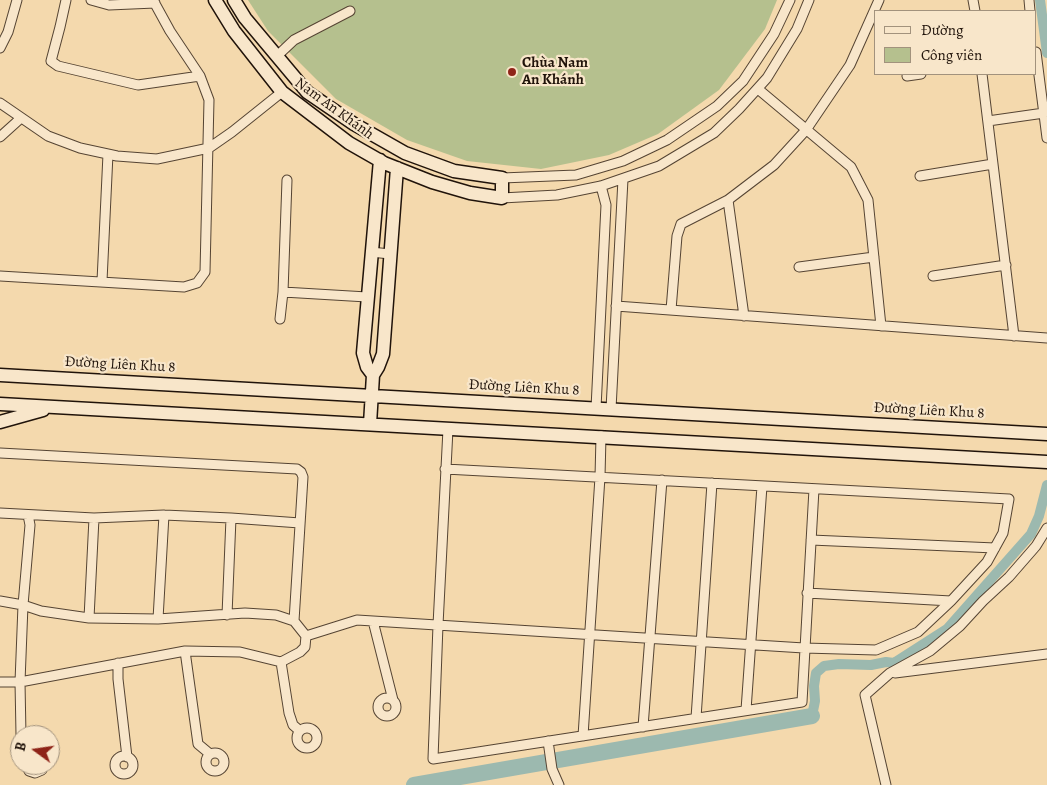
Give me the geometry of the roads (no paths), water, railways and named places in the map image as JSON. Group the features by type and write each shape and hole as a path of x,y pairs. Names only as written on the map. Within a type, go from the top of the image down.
{"street":[{"path":"0,48 8,32 17,0"},
{"path":"66,0 51,61 58,66 138,85 200,76"},
{"path":"0,276 184,287 197,283 205,272 209,100 200,76 170,31 154,2 109,5 91,0"},
{"name":"Nam An Khánh","path":"215,0 234,31 282,92 349,143 397,168 432,182 470,193 502,198"},
{"name":"Nam An Khánh","path":"234,0 246,18 307,92 354,124 405,153 454,171 502,178"},
{"path":"790,0 774,34 742,81 717,106 667,140 623,162 576,175 502,178 502,198 557,195 601,186 658,166 714,133 739,110 767,78 797,29 809,0"},
{"path":"671,310 677,236 681,224 728,200 774,165 806,130 850,65 878,0"},
{"path":"277,56 294,40 350,11"},
{"path":"1037,60 1047,138"},
{"path":"907,76 914,75"},
{"path":"982,75 1014,336"},
{"path":"758,89 851,167 868,200 881,326"},
{"path":"0,103 48,136 80,148 108,154 157,159 209,148 282,92"},
{"path":"988,121 1044,113"},
{"path":"0,137 20,118"},
{"path":"102,281 108,154"},
{"path":"373,375 367,367 363,353 380,160"},
{"path":"920,176 994,164"},
{"path":"370,424 373,375 382,354 397,168"},
{"path":"611,409 623,178"},
{"path":"280,319 283,292 287,180"},
{"path":"377,186 395,188"},
{"path":"596,408 606,205 601,186"},
{"path":"728,200 744,316"},
{"path":"371,252 390,254"},
{"path":"799,267 874,257"},
{"path":"933,276 1006,265"},
{"path":"603,268 618,269"},
{"path":"283,292 367,297"},
{"path":"616,306 1047,338"},
{"name":"Đường Liên Khu 8","path":"0,374 1047,434"},
{"path":"0,404 1047,462"},
{"path":"0,422 53,407"},
{"path":"448,429 433,759 802,702 814,489"},
{"path":"583,736 601,436"},
{"path":"0,453 297,469 301,472 302,477 294,621"},
{"path":"306,636 357,620 750,645 876,650 918,632 951,601 987,562 1003,533 1009,499 445,469"},
{"path":"643,727 662,480"},
{"path":"696,718 712,483"},
{"path":"746,710 762,486"},
{"path":"0,513 94,518 164,516 231,518 300,523"},
{"path":"21,725 20,682 23,605 30,525 28,515"},
{"path":"158,619 164,516"},
{"path":"89,618 94,518"},
{"path":"227,615 231,518"},
{"path":"886,785 864,695 890,673 930,651 960,626 1009,577 1036,546 1047,528"},
{"path":"810,540 995,548"},
{"path":"807,593 951,601"},
{"path":"0,601 23,605 42,612 89,618 158,619 245,613 276,615 294,621 306,636 305,647 300,652 281,662 240,652 185,651 20,682 0,682"},
{"path":"373,621 393,700"},
{"path":"185,651 198,744 210,754"},
{"path":"890,673 1047,654"},
{"path":"281,662 289,713 294,725 300,731"},
{"path":"118,663 118,679 127,757"},
{"path":"548,742 552,769 558,785"}],"waterway":[{"path":"1040,0 1047,53"},
{"path":"812,716 815,701 814,686 816,673 824,666 894,663 947,629 1031,534 1039,516 1047,485"},
{"path":"414,785 812,716"}],"place":[{"name":"Chùa Nam An Khánh","path":"512,72"}]}
